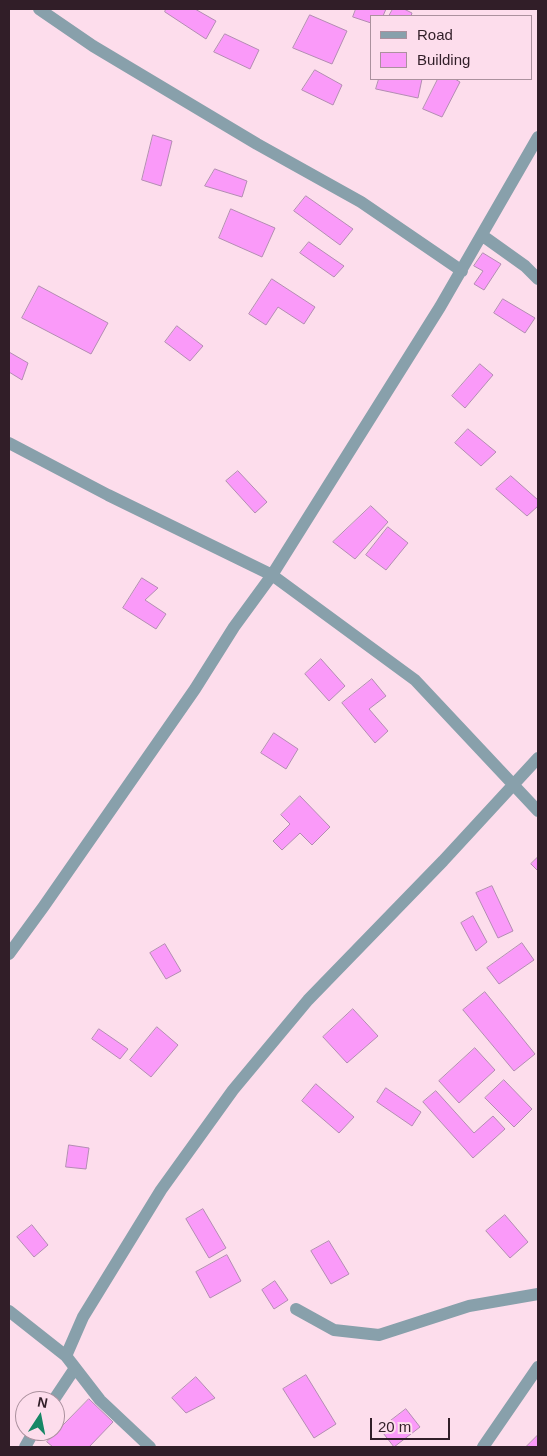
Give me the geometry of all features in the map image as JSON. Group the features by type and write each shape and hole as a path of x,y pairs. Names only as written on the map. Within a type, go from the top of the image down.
{"street":[{"path":"39,9 101,50 257,144 362,202 462,271"},
{"path":"9,954 272,575 462,271 538,137"},
{"path":"483,236 525,266 538,279"},
{"path":"9,443 108,495 272,575 415,680 538,811"},
{"path":"66,1356 83,1317 161,1190 233,1090 308,1000 514,786 538,758"},
{"path":"296,1309 334,1330 379,1335 469,1306 538,1294"},
{"path":"9,1311 66,1356 100,1400 150,1447"},
{"path":"483,1447 538,1367"},
{"path":"60,1391 76,1368"}],"building":[{"path":"166,9 195,9 216,21 206,39 165,12"},
{"path":"356,9 386,9 383,15 370,15 370,23 353,17"},
{"path":"393,9 404,9 412,13 411,15 390,15"},
{"path":"310,15 347,31 332,64 293,48"},
{"path":"225,34 259,50 250,69 214,52"},
{"path":"315,70 342,85 333,105 302,90"},
{"path":"379,80 422,80 418,98 376,89"},
{"path":"438,80 457,80 460,82 442,117 423,109"},
{"path":"153,135 172,141 161,186 142,180"},
{"path":"215,169 247,181 242,197 205,186"},
{"path":"306,196 353,229 340,245 294,211"},
{"path":"231,209 275,228 262,257 219,238"},
{"path":"309,242 344,266 334,277 300,253"},
{"path":"483,253 501,264 484,290 474,284 483,271 474,266"},
{"path":"272,279 315,307 304,324 278,307 266,325 249,314"},
{"path":"39,286 108,323 91,354 22,318"},
{"path":"503,299 535,318 525,333 494,313"},
{"path":"177,326 203,346 190,361 165,342"},
{"path":"9,352 28,363 22,380 9,372"},
{"path":"480,364 493,375 465,408 452,396"},
{"path":"468,429 496,452 481,466 455,443"},
{"path":"238,471 267,502 255,513 226,481"},
{"path":"511,476 538,500 538,506 527,516 496,489"},
{"path":"371,506 388,522 355,559 333,542"},
{"path":"388,527 408,543 386,570 366,555"},
{"path":"142,578 158,588 145,600 166,614 156,629 123,608"},
{"path":"321,659 345,686 329,701 305,674"},
{"path":"372,679 386,696 369,709 388,731 375,743 342,703"},
{"path":"274,733 298,749 286,769 261,753"},
{"path":"300,796 330,827 312,845 300,833 282,850 273,841 290,824 281,815"},
{"path":"538,857 538,871 531,864"},
{"path":"492,886 513,931 498,938 476,893"},
{"path":"473,916 487,942 476,951 461,923"},
{"path":"522,943 534,960 499,984 487,968"},
{"path":"165,944 181,971 166,979 150,953"},
{"path":"485,992 535,1054 514,1071 463,1010"},
{"path":"353,1009 378,1036 347,1063 323,1037"},
{"path":"157,1027 178,1045 151,1077 130,1060"},
{"path":"99,1029 128,1049 120,1059 92,1039"},
{"path":"475,1048 495,1070 459,1103 439,1081"},
{"path":"504,1080 532,1109 514,1127 485,1098"},
{"path":"316,1084 354,1117 339,1133 302,1101"},
{"path":"386,1088 421,1112 412,1126 377,1102"},
{"path":"436,1091 474,1133 493,1116 505,1129 473,1158 423,1102"},
{"path":"69,1145 89,1148 86,1169 66,1167"},
{"path":"203,1209 226,1248 209,1258 186,1219"},
{"path":"505,1215 528,1242 510,1258 486,1231"},
{"path":"32,1225 48,1245 34,1257 17,1237"},
{"path":"329,1241 349,1274 331,1284 311,1251"},
{"path":"227,1255 241,1281 210,1298 196,1272"},
{"path":"275,1281 288,1300 274,1309 262,1290"},
{"path":"306,1375 336,1424 314,1438 283,1389"},
{"path":"196,1377 215,1398 186,1413 172,1398"},
{"path":"89,1399 113,1422 89,1447 53,1447 48,1441 65,1441 65,1424"},
{"path":"406,1409 420,1427 394,1447 380,1429"},
{"path":"538,1435 538,1447 526,1447"}]}
